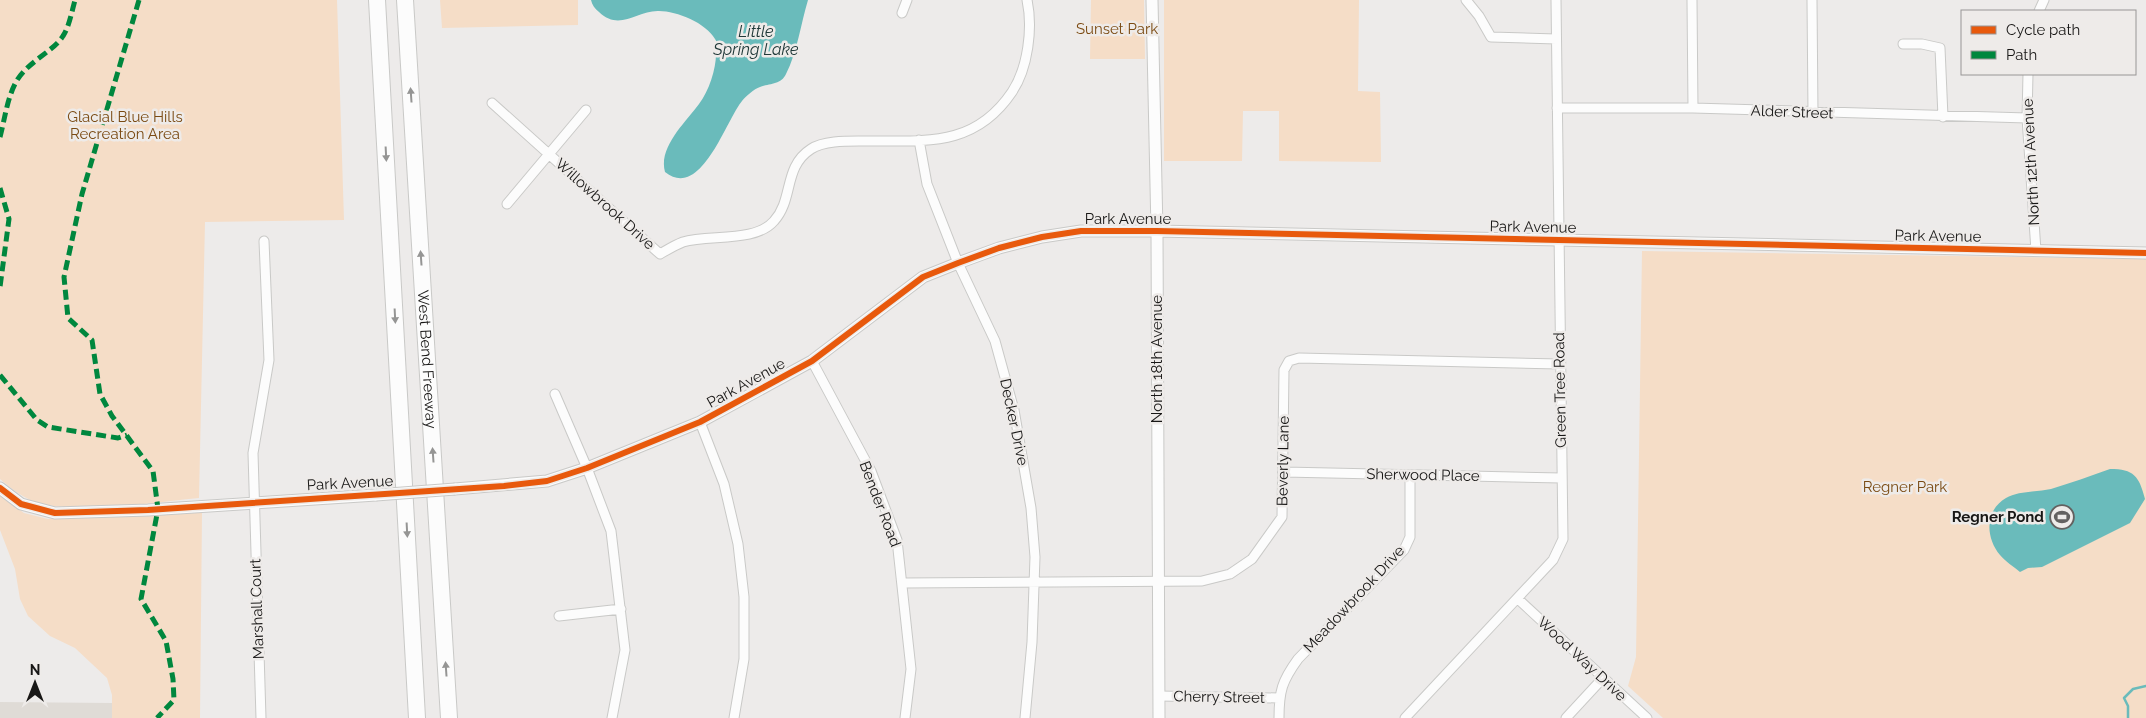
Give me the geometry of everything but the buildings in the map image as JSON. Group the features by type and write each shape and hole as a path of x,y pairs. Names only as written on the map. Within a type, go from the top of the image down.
{"highway":[{"name":"West Bend Freeway","path":"377,0 417,718"},
{"name":"West Bend Freeway","path":"405,0 449,715"}],"street":[{"path":"902,13 907,0"},
{"path":"919,140 950,138 977,128 1002,107 1018,83 1026,57 1030,11 1028,0"},
{"name":"North 18th Avenue","path":"1152,0 1158,231 1159,718"},
{"path":"1466,0 1490,37 1556,39"},
{"name":"Green Tree Road","path":"1405,718 1553,560 1564,539 1556,0"},
{"path":"1692,0 1693,108"},
{"path":"1812,0 1813,113"},
{"path":"1904,44 1922,44 1940,48 1943,117"},
{"name":"North 12th Avenue","path":"2028,75 2027,118 2036,251"},
{"name":"Willowbrook Drive","path":"492,103 660,254 684,242 752,234 774,222 785,203 793,167 811,148 842,141 919,140"},
{"name":"Alder Street","path":"1557,108 1693,108 1943,117 2027,118"},
{"name":"Willowbrook Drive","path":"507,204 586,110"},
{"name":"Decker Drive","path":"919,140 927,184 958,263 995,341 1014,410 1031,508 1034,557 1032,642 1025,718"},
{"name":"Park Avenue","path":"0,488 21,504 55,513 148,510 254,501 376,495 547,481 587,468 700,422 812,361 923,277 999,248 1042,236 1081,232 1158,231 2146,253"},
{"name":"Marshall Court","path":"261,718 253,454 270,360 264,241"},
{"name":"Beverly Lane","path":"903,583 1202,581 1230,574 1252,559 1282,517 1284,370 1289,361 1300,358 1560,364"},
{"name":"Bender Road","path":"812,361 871,471 897,540 911,669 905,718"},
{"path":"555,394 587,468 611,532 622,609 625,650 612,718"},
{"path":"700,422 724,484 738,544 744,597 744,659 734,718"},
{"name":"Sherwood Place","path":"1284,472 1562,478"},
{"name":"Meadowbrook Drive","path":"1279,718 1279,698 1284,678 1298,659 1404,550 1410,537 1410,475"},
{"name":"Wood Way Drive","path":"1518,599 1646,718"},
{"path":"559,616 622,609"},
{"path":"1566,718 1604,678"},
{"name":"Cherry Street","path":"1159,696 1279,698"}],"shaded area":[{"path":"0,702 112,703 112,718 0,718"}],"green space":[{"name":"Glacial Blue Hills Recreation Area","path":"0,0 337,0 344,220 205,222 199,498 119,507 77,508 39,503 28,499 0,479"},
{"path":"440,0 578,0 578,25 442,28"},
{"name":"Sunset Park","path":"1091,0 1144,0 1145,59 1090,59"},
{"path":"1164,0 1359,0 1358,91 1380,92 1381,162 1279,161 1279,111 1243,111 1242,161 1164,161"},
{"name":"Regner Park","path":"1642,251 2146,259 2146,718 1663,718 1628,686 1636,657"},
{"path":"0,496 24,513 48,519 202,512 200,718 112,718 112,695 107,678 75,648 50,636 28,616 20,599 15,569 0,530"}],"water":[{"name":"Little Spring Lake","path":"591,0 808,0 799,38 784,78 778,82 758,88 746,97 701,167 690,176 678,178 665,172 666,153 674,135 703,99 709,86 715,66 716,41 711,33 698,23 674,13 659,11 629,19 614,20 607,18 598,11"},
{"name":"Regner Pond","path":"2110,469 2125,470 2138,479 2145,499 2130,523 2042,567 2028,568 2020,572 2000,555 1995,548 1990,532 1991,517 1999,503 2016,494 2051,489"}],"waterway":[{"path":"2128,718 2128,706 2124,698 2133,689 2146,686"}],"marked path":[{"path":"0,137 8,102 16,82 27,68 53,47 63,36 69,24 75,0"},
{"path":"139,0 82,194 64,277 68,318 92,340 100,394 112,416 153,471 158,509 141,599 166,641 173,679 174,700 157,718"},
{"path":"0,188 9,219 0,287"},
{"path":"0,375 37,420 48,427 118,438 127,435"}],"cycle path":[{"path":"0,488 21,504 55,513 148,510 504,486 547,481 587,468 700,422 812,361 923,277 999,248 1042,237 1081,231 1157,231 2146,253"}],"place":[{"name":"Regner Pond","path":"2062,517"}]}
